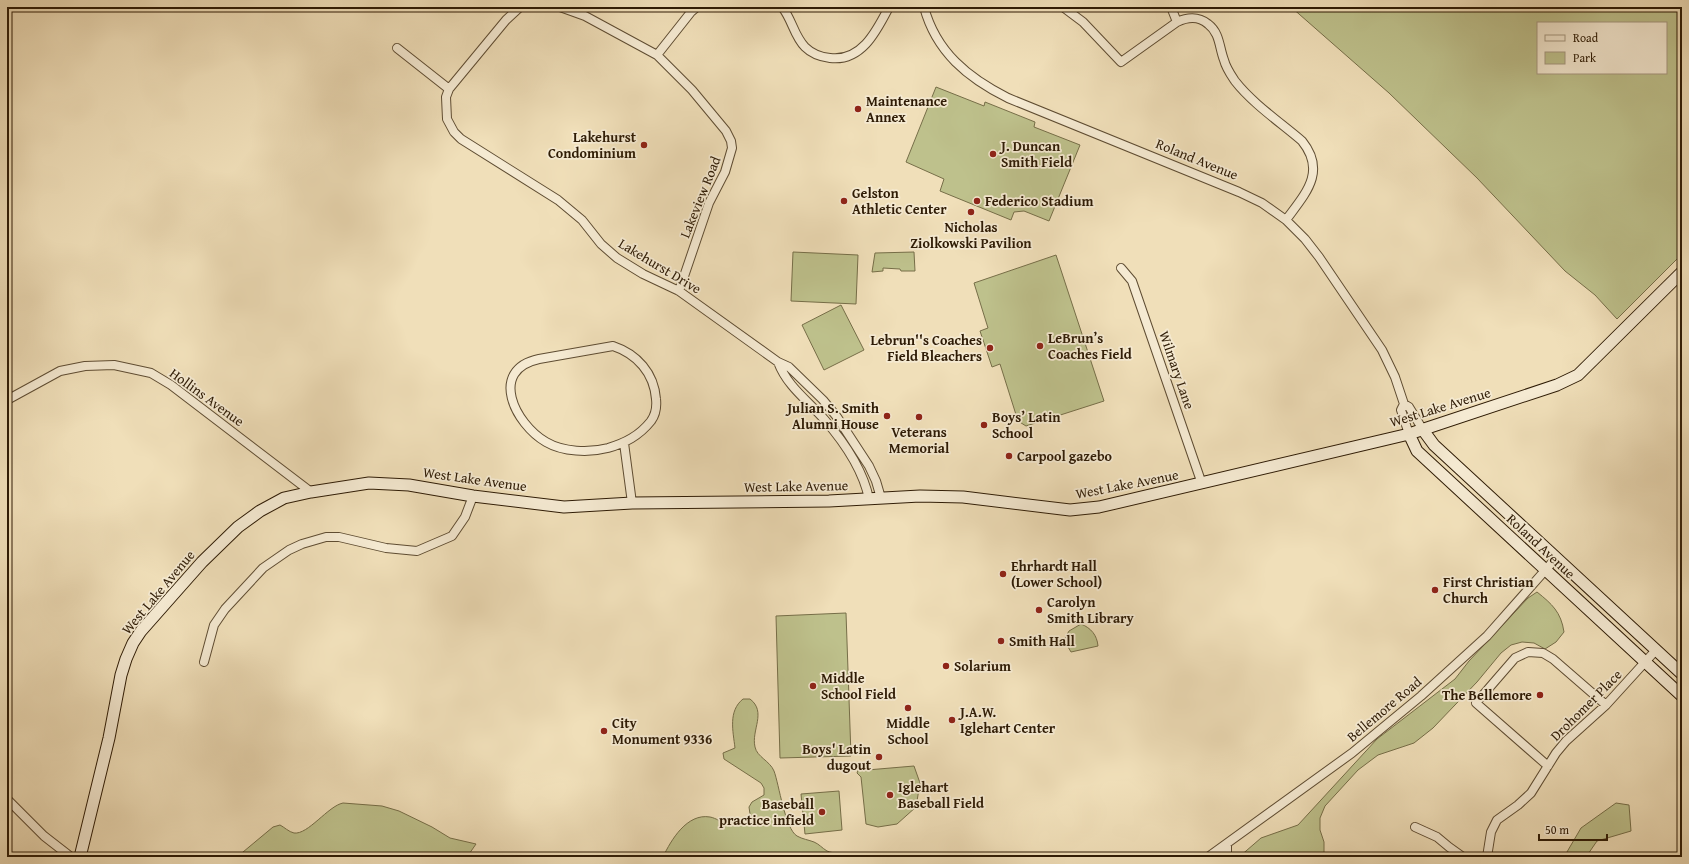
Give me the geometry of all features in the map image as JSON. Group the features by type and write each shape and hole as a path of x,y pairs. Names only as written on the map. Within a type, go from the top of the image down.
{"street":[{"path":"397,48 449,89 506,20 520,7"},
{"name":"Lakeview Road","path":"560,7 585,16 657,55 692,90 716,117 726,131 732,148 725,172 708,203 679,291"},
{"path":"657,55 691,12 697,7"},
{"path":"782,7 790,19 798,38 806,48 819,56 835,59 846,57 857,52 866,45 874,35 889,7"},
{"name":"Roland Avenue","path":"924,7 936,39 957,64 983,85 1008,98 1239,192 1262,203 1286,220 1305,239 1319,257 1382,350 1404,404 1409,407 1434,445 1682,674"},
{"path":"1063,7 1083,22 1121,62 1177,22 1186,18 1202,20 1213,28 1218,38 1224,61 1235,81 1243,91 1302,141 1312,158 1314,170 1312,182 1307,192 1286,220"},
{"path":"1171,7 1177,22"},
{"name":"Lakehurst Drive","path":"449,89 446,97 447,119 454,132 461,139 563,203 582,220 601,244 617,258 643,274 679,291 778,362 789,366 823,400 837,417 869,466 876,481 875,498"},
{"name":"Wilmary Lane","path":"1122,268 1132,282 1202,484"},
{"name":"West Lake Avenue","path":"80,857 109,738 121,675 133,643 141,631 202,562 238,527 272,503 284,498 311,492 369,483 409,485 473,496 564,507 632,503 745,502 920,496 963,497 1070,510 1099,507 1202,484 1408,434 1543,390 1578,375 1681,274"},
{"path":"613,346 629,353 651,376 655,389 657,407 654,416 647,426 624,443 598,451 589,451 565,449 546,442 524,423 511,401 511,381 515,372 528,361 613,346"},
{"name":"Lakehurst Drive","path":"778,362 782,374 790,384 824,419 843,443 875,498"},
{"name":"Hollins Avenue","path":"7,400 60,371 85,366 114,365 151,373 171,385 311,492"},
{"name":"Roland Avenue","path":"1404,404 1401,410 1408,434 1417,451 1644,663 1682,696"},
{"path":"624,443 632,503"},
{"path":"204,662 214,625 225,609 263,568 289,550 302,544 326,537 340,537 386,548 417,551 452,536 465,517 473,496"},
{"name":"Bellemore Road","path":"1208,857 1352,753 1421,696 1477,646 1556,558"},
{"name":"Drohomer Place","path":"1487,857 1491,832 1497,820 1526,798 1566,741 1606,705 1656,650"},
{"path":"1548,766 1476,703 1515,658 1528,652 1548,655 1606,705"},
{"path":"7,799 44,836 72,857"},
{"path":"1415,827 1437,837 1463,857"},
{"path":"1227,844 1227,857"}],"green space":[{"path":"1291,7 1682,7 1682,254 1617,319 1595,295 1565,271 1477,178 1389,93"},
{"name":"J. Duncan Smith Field","path":"936,87 984,106 985,102 1035,122 1034,127 1080,145 1049,221 1024,211 1014,212 1011,220 940,191 944,179 906,162"},
{"path":"793,252 858,255 856,304 791,301"},
{"path":"914,252 915,271 901,271 900,269 883,268 883,271 872,272 875,253"},
{"name":"LeBrun’s Coaches Field","path":"1056,255 1104,401 1026,426 1018,421 1000,364 992,367 980,331 988,328 974,283"},
{"path":"841,305 864,350 824,370 802,325"},
{"path":"1537,592 1555,609 1561,619 1564,632 1556,642 1545,649 1534,643 1522,642 1511,645 1501,653 1477,682 1433,728 1414,743 1378,755 1358,770 1325,806 1320,818 1320,830 1324,842 1324,854 1327,857 1239,857 1261,838 1298,825 1377,739 1455,679 1469,661 1528,598"},
{"name":"Middle School Field","path":"846,613 851,756 780,758 776,616"},
{"path":"1081,624 1093,632 1098,646 1071,652 1064,640 1069,631"},
{"path":"743,699 750,699 755,704 758,715 754,741 755,747 758,754 770,764 774,771 786,816 793,832 801,838 816,843 827,851 851,854 852,857 663,857 670,843 687,823 702,817 710,817 726,823 737,822 750,814 749,807 752,802 764,795 764,788 761,783 724,759 723,753 735,748 733,715 738,704"},
{"name":"Iglehart Baseball Field","path":"914,766 920,783 916,807 897,824 878,827 866,824 861,777 857,773 859,768 864,767 867,770"},
{"name":"Baseball practice infield","path":"839,791 842,830 805,834 801,794"},
{"path":"343,803 382,806 399,811 432,827 450,838 476,844 467,857 237,857 273,827 280,825 288,831 294,833 300,832 312,825 331,809"},
{"path":"1616,803 1629,805 1631,831 1597,841 1586,857 1564,857 1581,828"}],"place":[{"name":"Maintenance Annex","path":"858,109"},
{"name":"Lakehurst Condominium","path":"644,145"},
{"name":"J. Duncan Smith Field","path":"993,154"},
{"name":"Gelston Athletic Center","path":"844,201"},
{"name":"Federico Stadium","path":"977,201"},
{"name":"Nicholas Ziolkowski Pavilion","path":"971,212"},
{"name":"LeBrun’s Coaches Field","path":"1040,346"},
{"name":"Lebrun''s Coaches Field Bleachers","path":"990,348"},
{"name":"Julian S. Smith Alumni House","path":"887,416"},
{"name":"Veterans Memorial","path":"919,417"},
{"name":"Boys’ Latin School","path":"984,425"},
{"name":"Carpool gazebo","path":"1009,456"},
{"name":"Ehrhardt Hall (Lower School)","path":"1003,574"},
{"name":"First Christian Church","path":"1435,590"},
{"name":"Carolyn Smith Library","path":"1039,610"},
{"name":"Smith Hall","path":"1001,641"},
{"name":"Solarium","path":"946,666"},
{"name":"Middle School Field","path":"813,686"},
{"name":"The Bellemore","path":"1540,695"},
{"name":"Middle School","path":"908,708"},
{"name":"J.A.W. Iglehart Center","path":"952,720"},
{"name":"City Monument 9336","path":"604,731"},
{"name":"Boys' Latin dugout","path":"879,757"},
{"name":"Iglehart Baseball Field","path":"890,795"},
{"name":"Baseball practice infield","path":"822,812"}]}
